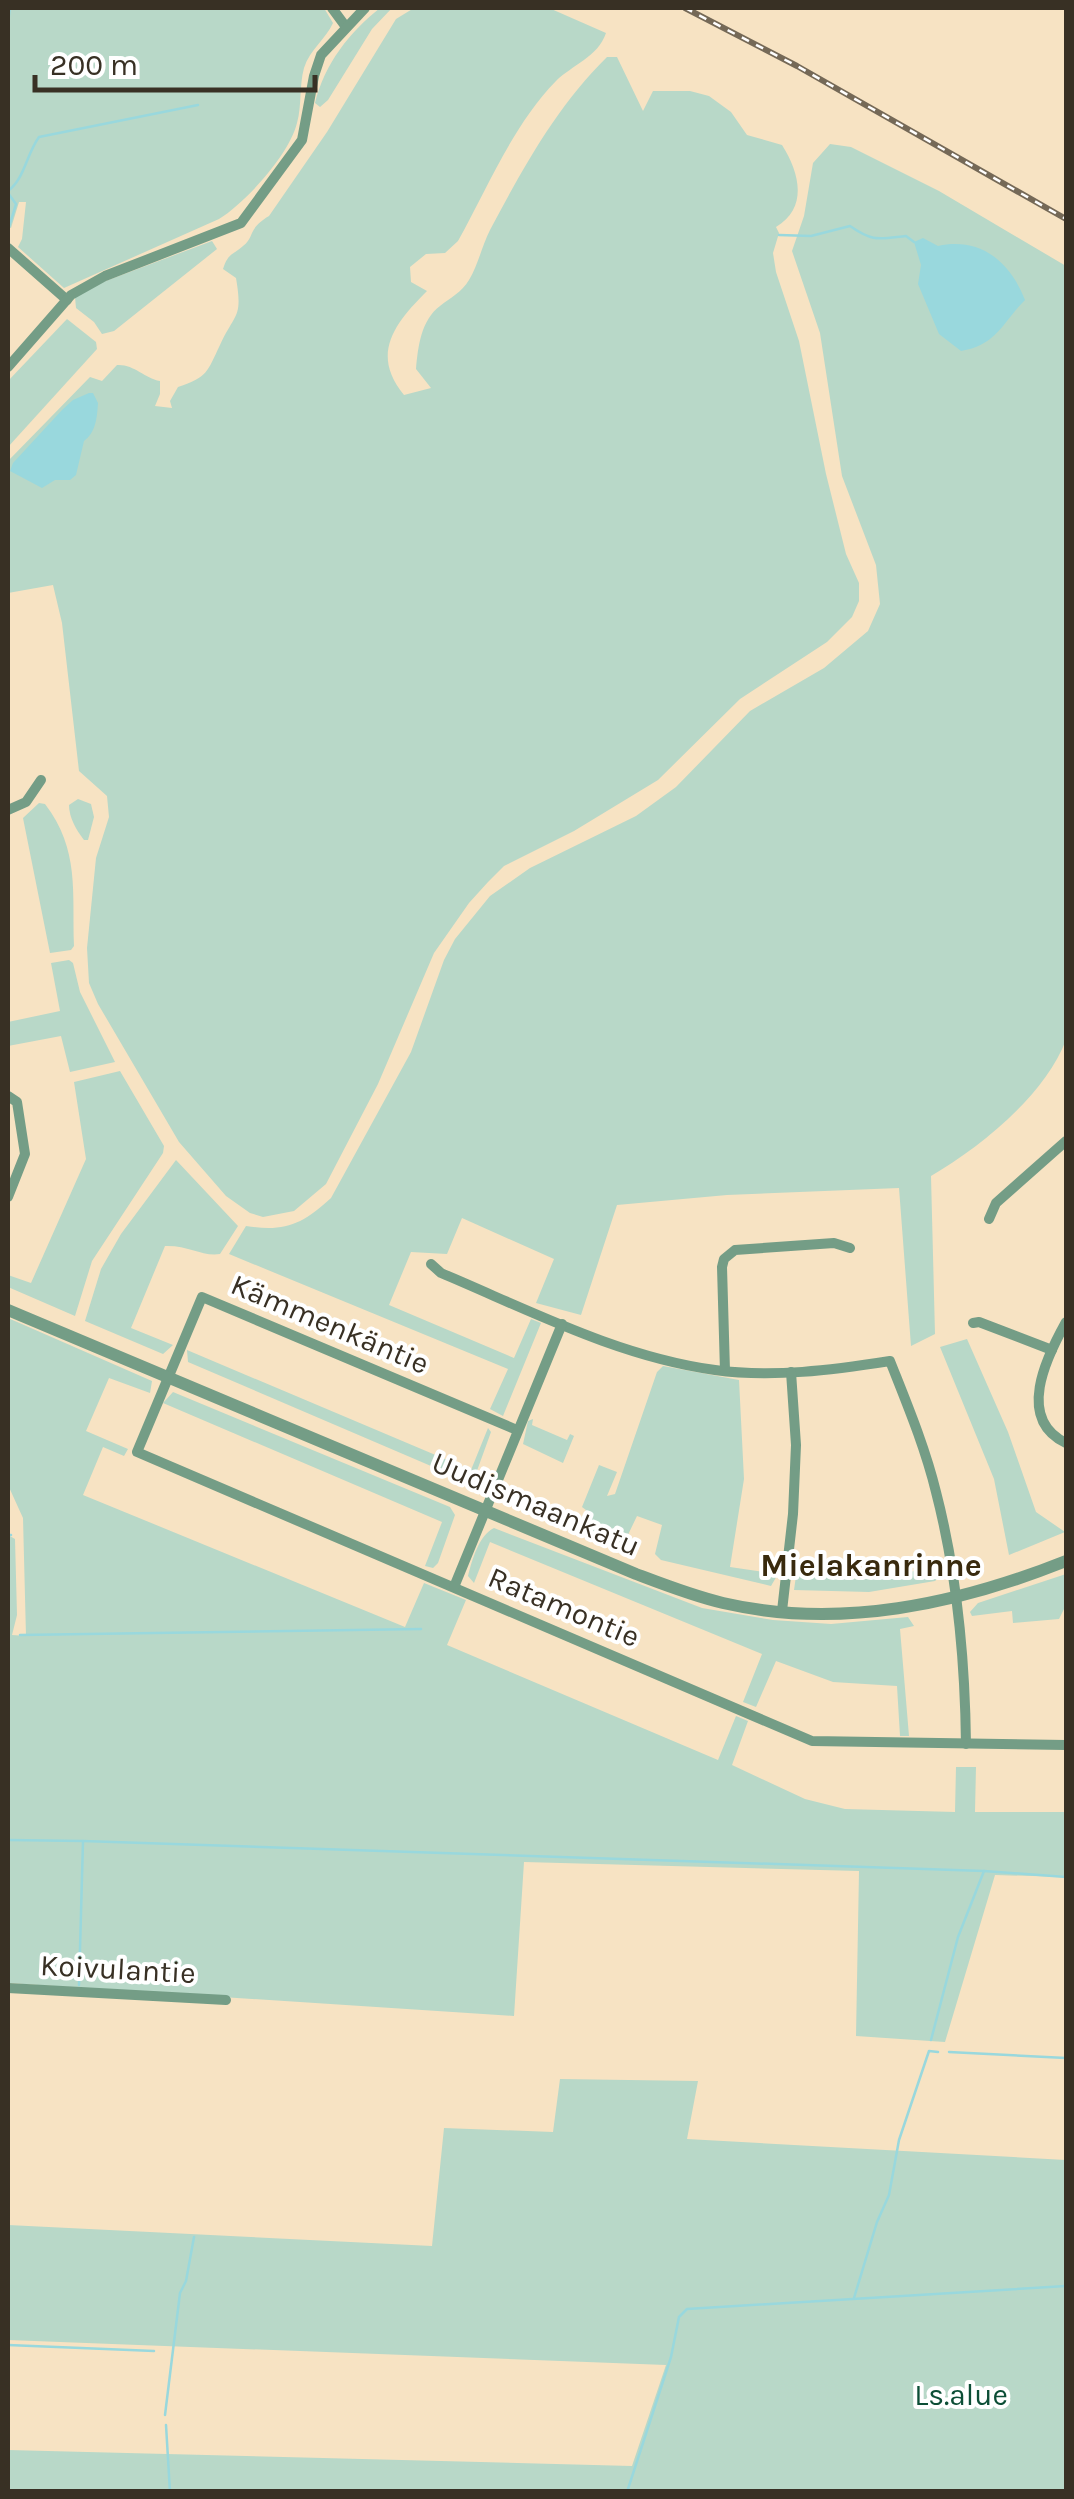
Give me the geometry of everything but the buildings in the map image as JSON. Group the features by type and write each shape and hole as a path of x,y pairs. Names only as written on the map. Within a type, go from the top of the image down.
{"street":[{"path":"332,8 346,26"},
{"path":"8,367 67,300 105,276 241,223 302,140 321,56 366,8"},
{"path":"8,248 67,300"},
{"path":"8,810 26,802 41,780"},
{"path":"8,1096 16,1102 25,1154 8,1197"},
{"path":"988,1219 996,1203 1066,1141"},
{"path":"725,1371 722,1267 728,1254 736,1250 834,1243 850,1248"},
{"path":"431,1264 442,1273 562,1324 659,1359 725,1371 792,1372 890,1361 936,1491 955,1598 966,1744"},
{"name":"Kämmenkäntie","path":"169,1377 202,1297 518,1430"},
{"name":"Uudismaankatu","path":"8,1310 684,1592 723,1603 782,1611 885,1611 955,1598 1066,1561"},
{"path":"1066,1322 1038,1393 1039,1412 1048,1430 1066,1443"},
{"path":"973,1323 1052,1350"},
{"path":"454,1587 562,1324"},
{"path":"782,1611 796,1445 792,1372"},
{"name":"Ratamontie","path":"169,1377 138,1452 812,1740 1066,1744"},
{"name":"Koivulantie","path":"8,1988 226,2000"}],"green space":[{"path":"8,8 324,8 333,23 304,68 299,116 292,136 253,190 219,219 64,288 18,247 26,202 19,202 11,228 8,227"},
{"path":"380,8 392,8 372,29 320,107 315,103 319,88 332,62 348,38"},
{"path":"414,8 549,8 606,33 597,48 556,81 527,117 458,241 445,253 426,254 410,267 411,282 427,291 397,327 388,353 394,380 404,395 431,388 416,369 425,326 434,312 466,284 490,230 542,139 572,96 607,57 617,57 643,111 653,91 690,91 709,96 731,112 747,135 782,145 793,167 797,200 776,227 779,233 773,253 799,341 846,554 859,583 859,601 852,617 827,642 740,699 658,780 574,831 504,866 488,882 434,953 378,1084 326,1184 294,1211 263,1217 226,1196 179,1142 89,983 87,948 96,858 109,817 107,796 79,771 62,623 53,585 8,593 8,461 90,377 102,381 117,365 129,367 160,381 155,406 172,408 170,401 178,387 205,372 238,309 236,278 223,269 227,260 269,216 327,132 396,19"},
{"path":"830,144 851,147 939,191 1066,266 1066,1040 1027,1100 990,1135 931,1176 935,1334 911,1346 899,1188 727,1195 617,1205 581,1315 536,1303 554,1259 462,1218 447,1254 411,1252 389,1305 514,1358 531,1319 541,1323 503,1416 490,1409 508,1369 229,1254 246,1226 271,1228 292,1224 311,1215 331,1198 411,1052 455,939 490,896 530,868 636,816 676,787 750,711 824,668 868,631 880,604 876,565 842,476 820,333 792,251 804,216 813,163"},
{"path":"212,241 217,249 114,331 102,334 76,308 75,297 95,285"},
{"path":"67,319 96,342 97,349 8,447 8,381"},
{"path":"78,799 91,804 94,817 88,840 81,836 70,814 69,805"},
{"path":"39,803 45,804 56,821 69,855 73,889 71,950 50,953 23,818"},
{"path":"69,960 80,992 115,1062 70,1072 61,1036 8,1046 8,1022 60,1011 51,963"},
{"path":"120,1071 164,1146 163,1153 92,1261 75,1316 8,1287 8,1275 31,1283 86,1159 74,1082"},
{"path":"176,1160 238,1226 220,1254 165,1246 131,1328 173,1345 163,1354 85,1321 101,1269 121,1234"},
{"path":"8,1318 152,1381 150,1393 109,1378 86,1431 128,1449 124,1456 103,1447 83,1495 405,1627 424,1583 466,1600 447,1645 718,1760 736,1716 748,1721 732,1765 805,1799 845,1809 955,1812 956,1767 976,1767 975,1812 1066,1812 1066,1877 995,1875 945,2042 856,2036 859,1871 524,1862 514,2016 8,1983 8,1535 15,1539 17,1615 12,1635 26,1636 23,1518 8,1485"},
{"path":"967,1339 1008,1432 1036,1512 1065,1532 1009,1555 994,1479 940,1347"},
{"path":"187,1350 471,1470 488,1428 491,1432 474,1479 466,1481 188,1362"},
{"path":"663,1366 739,1380 744,1479 730,1567 778,1574 771,1586 661,1560 655,1554 662,1525 637,1516 625,1541 620,1543 595,1534 580,1520 599,1465 617,1472 607,1496 615,1494 657,1372"},
{"path":"173,1392 450,1507 455,1515 438,1563 433,1568 425,1566 442,1522 163,1403"},
{"path":"533,1419 532,1425 567,1440 570,1434 574,1436 563,1463 523,1444 528,1421"},
{"path":"494,1528 702,1608 773,1620 831,1624 908,1617 914,1626 900,1629 909,1736 900,1736 897,1686 833,1682 776,1661 756,1707 743,1702 762,1654 490,1542 474,1583 468,1576 474,1556 484,1536"},
{"path":"940,1567 941,1575 935,1581 869,1592 794,1590 796,1576 864,1579"},
{"path":"1066,1574 1066,1605 1059,1619 1013,1623 1012,1611 972,1616 970,1612 978,1603"},
{"name":"Ls.alue","path":"560,2079 698,2081 687,2139 1066,2160 1066,2491 8,2491 8,2450 632,2466 666,2365 8,2340 8,2225 432,2246 444,2128 553,2132"}],"water":[{"path":"923,238 938,246 967,245 992,255 1019,286 1025,300 983,344 961,351 939,334 918,284 921,265 914,242"},
{"path":"89,393 98,403 96,419 84,441 76,475 42,488 10,471 62,410"}],"waterway":[{"path":"8,22 10,8"},
{"path":"8,191 18,180 39,137 198,105"},
{"path":"8,193 16,204 8,230"},
{"path":"779,235 811,236 850,226 870,237 906,236 914,242"},
{"path":"20,1635 421,1629"},
{"path":"8,1840 83,1841 79,1985"},
{"path":"83,1841 984,1871"},
{"path":"931,2040 958,1937 984,1871 1066,1877"},
{"path":"854,2298 889,2195 899,2140 929,2051 938,2052"},
{"path":"949,2052 1066,2058"},
{"path":"165,2415 180,2293 194,2237"},
{"path":"627,2492 671,2357 679,2317 687,2309 1066,2286"},
{"path":"8,2345 154,2351"},
{"path":"166,2425 170,2492"}],"railway":[{"path":"685,8 797,66 1066,219"}],"district":[{"name":"Mielakanrinne","path":"871,1565"}]}
